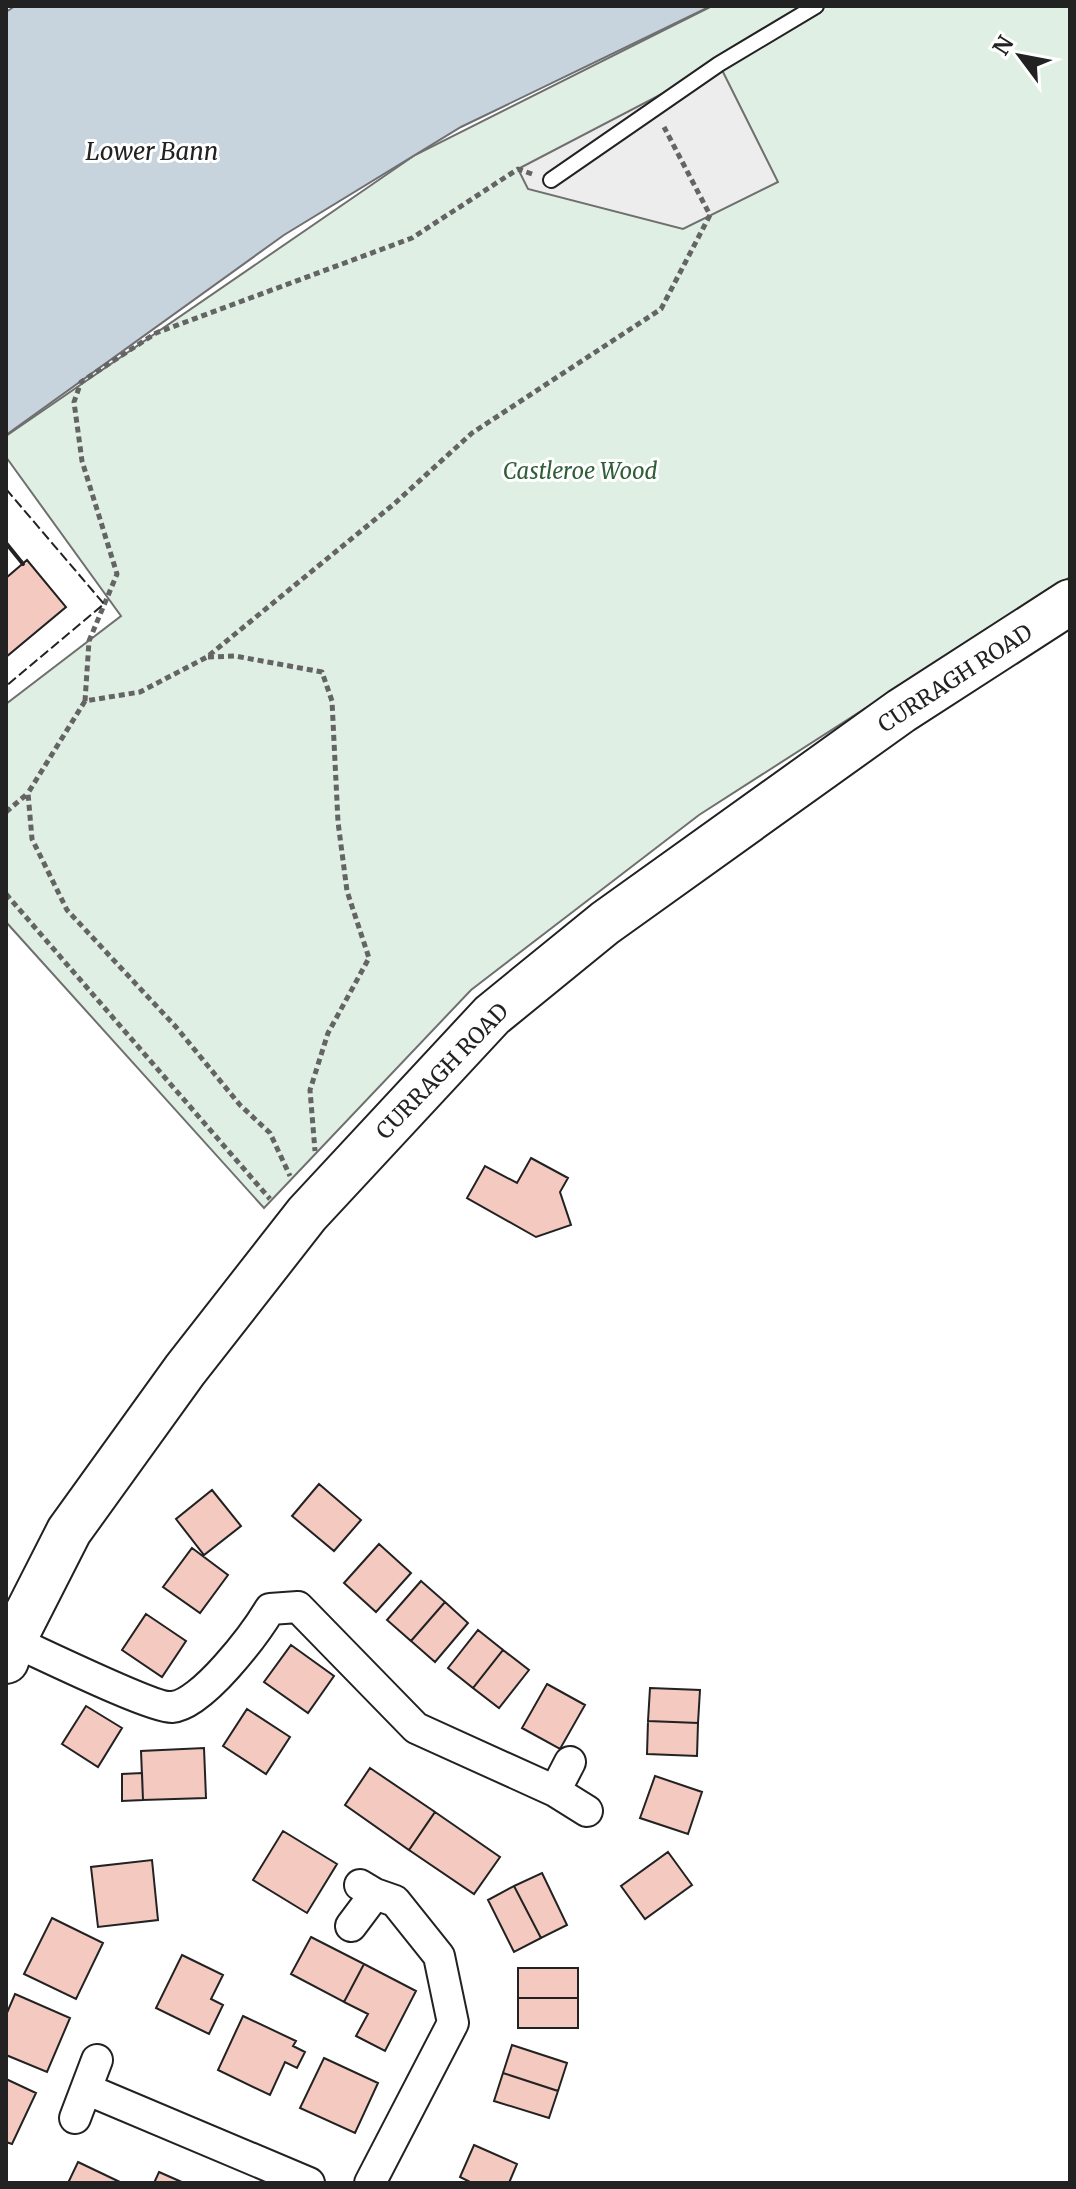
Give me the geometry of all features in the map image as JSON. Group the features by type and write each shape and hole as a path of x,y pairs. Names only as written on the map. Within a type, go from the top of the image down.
{"main road":[{"name":"CURRAGH ROAD","path":"9,1651 69,1531 185,1370 308,1215 492,1015 594,932 901,711 1070,602"}],"street":[{"path":"9,1651 171,1708 194,1698 252,1638 270,1609 298,1607 416,1728 555,1791 587,1811"},
{"path":"555,1791 570,1762"},
{"path":"351,1926 368,1889 395,1901 439,1956 453,2023 370,2183"},
{"path":"75,2118 97,2060"},
{"path":"86,2089 309,2183"}],"lane":[{"path":"551,180 719,64 816,6"}],"path":[{"path":"85,701 140,692 207,657 394,504 472,433 661,309 710,215 654,109"},
{"path":"6,812 28,793 85,701 89,641 117,574 82,461 74,402 81,382 156,333 412,238 518,169 551,180"},
{"path":"207,657 235,656 322,672 332,701 338,822 347,891 369,958 328,1033 310,1090 308,1215"},
{"path":"28,793 32,839 67,910 176,1027 240,1105 270,1133 308,1215"},
{"path":"6,894 308,1215"}],"green space":[{"name":"Castleroe Wood","path":"712,6 1070,6 1070,577 699,815 471,990 264,1208 6,922 6,704 121,616 6,457 6,436 415,155"}],"shaded area":[{"path":"719,64 778,182 683,229 528,189 518,169"}],"water":[{"name":"Lower Bann","path":"15,6 711,6 461,127 284,235 6,435 6,12"}],"building":[{"path":"27,560 66,607 6,657 6,578"},
{"path":"531,1158 568,1178 560,1192 571,1225 536,1237 467,1198 485,1166 517,1183"},
{"path":"319,1484 361,1520 334,1551 292,1516"},
{"path":"212,1490 241,1526 204,1555 176,1519"},
{"path":"379,1544 411,1573 376,1612 344,1583"},
{"path":"192,1548 228,1575 200,1613 163,1587"},
{"path":"421,1581 445,1602 411,1641 387,1620"},
{"path":"445,1602 468,1623 435,1662 411,1641"},
{"path":"146,1614 186,1641 162,1677 122,1650"},
{"path":"478,1630 503,1650 473,1688 448,1668"},
{"path":"291,1645 334,1676 308,1713 264,1682"},
{"path":"503,1650 529,1670 499,1708 473,1688"},
{"path":"547,1684 585,1705 560,1749 522,1728"},
{"path":"650,1688 700,1690 698,1723 648,1721"},
{"path":"86,1706 122,1728 98,1767 62,1744"},
{"path":"247,1709 290,1737 266,1774 223,1746"},
{"path":"648,1721 698,1723 697,1756 647,1754"},
{"path":"204,1748 206,1798 143,1800 141,1751"},
{"path":"370,1768 435,1812 409,1850 345,1805"},
{"path":"142,1773 143,1800 122,1801 122,1774"},
{"path":"655,1776 702,1792 688,1834 640,1818"},
{"path":"435,1812 500,1857 474,1894 409,1850"},
{"path":"283,1831 337,1864 307,1913 253,1880"},
{"path":"668,1852 692,1885 645,1919 621,1886"},
{"path":"152,1860 158,1920 98,1927 91,1867"},
{"path":"542,1873 567,1925 541,1938 514,1886"},
{"path":"514,1886 541,1938 514,1952 488,1900"},
{"path":"52,1918 103,1943 76,1999 24,1974"},
{"path":"311,1937 364,1964 344,2002 291,1974"},
{"path":"182,1955 223,1975 211,1999 223,2005 209,2034 156,2008"},
{"path":"364,1964 416,1991 385,2051 356,2036 368,2014 344,2002"},
{"path":"518,1968 578,1968 578,1998 518,1998"},
{"path":"15,1994 70,2018 47,2072 6,2055 6,2015"},
{"path":"518,1998 578,1998 578,2028 518,2028"},
{"path":"243,2016 296,2041 293,2046 305,2052 297,2068 285,2062 270,2095 218,2070"},
{"path":"512,2045 567,2063 558,2091 503,2073"},
{"path":"324,2058 378,2083 355,2133 300,2108"},
{"path":"503,2073 558,2091 549,2118 494,2101"},
{"path":"6,2079 36,2093 12,2144 6,2142"},
{"path":"474,2145 517,2164 509,2183 472,2183 460,2177"},
{"path":"78,2162 122,2183 68,2183"},
{"path":"159,2172 184,2183 154,2183"}],"fence":[{"path":"6,489 104,604 6,686"}],"wall":[{"path":"6,543 23,564"}]}
